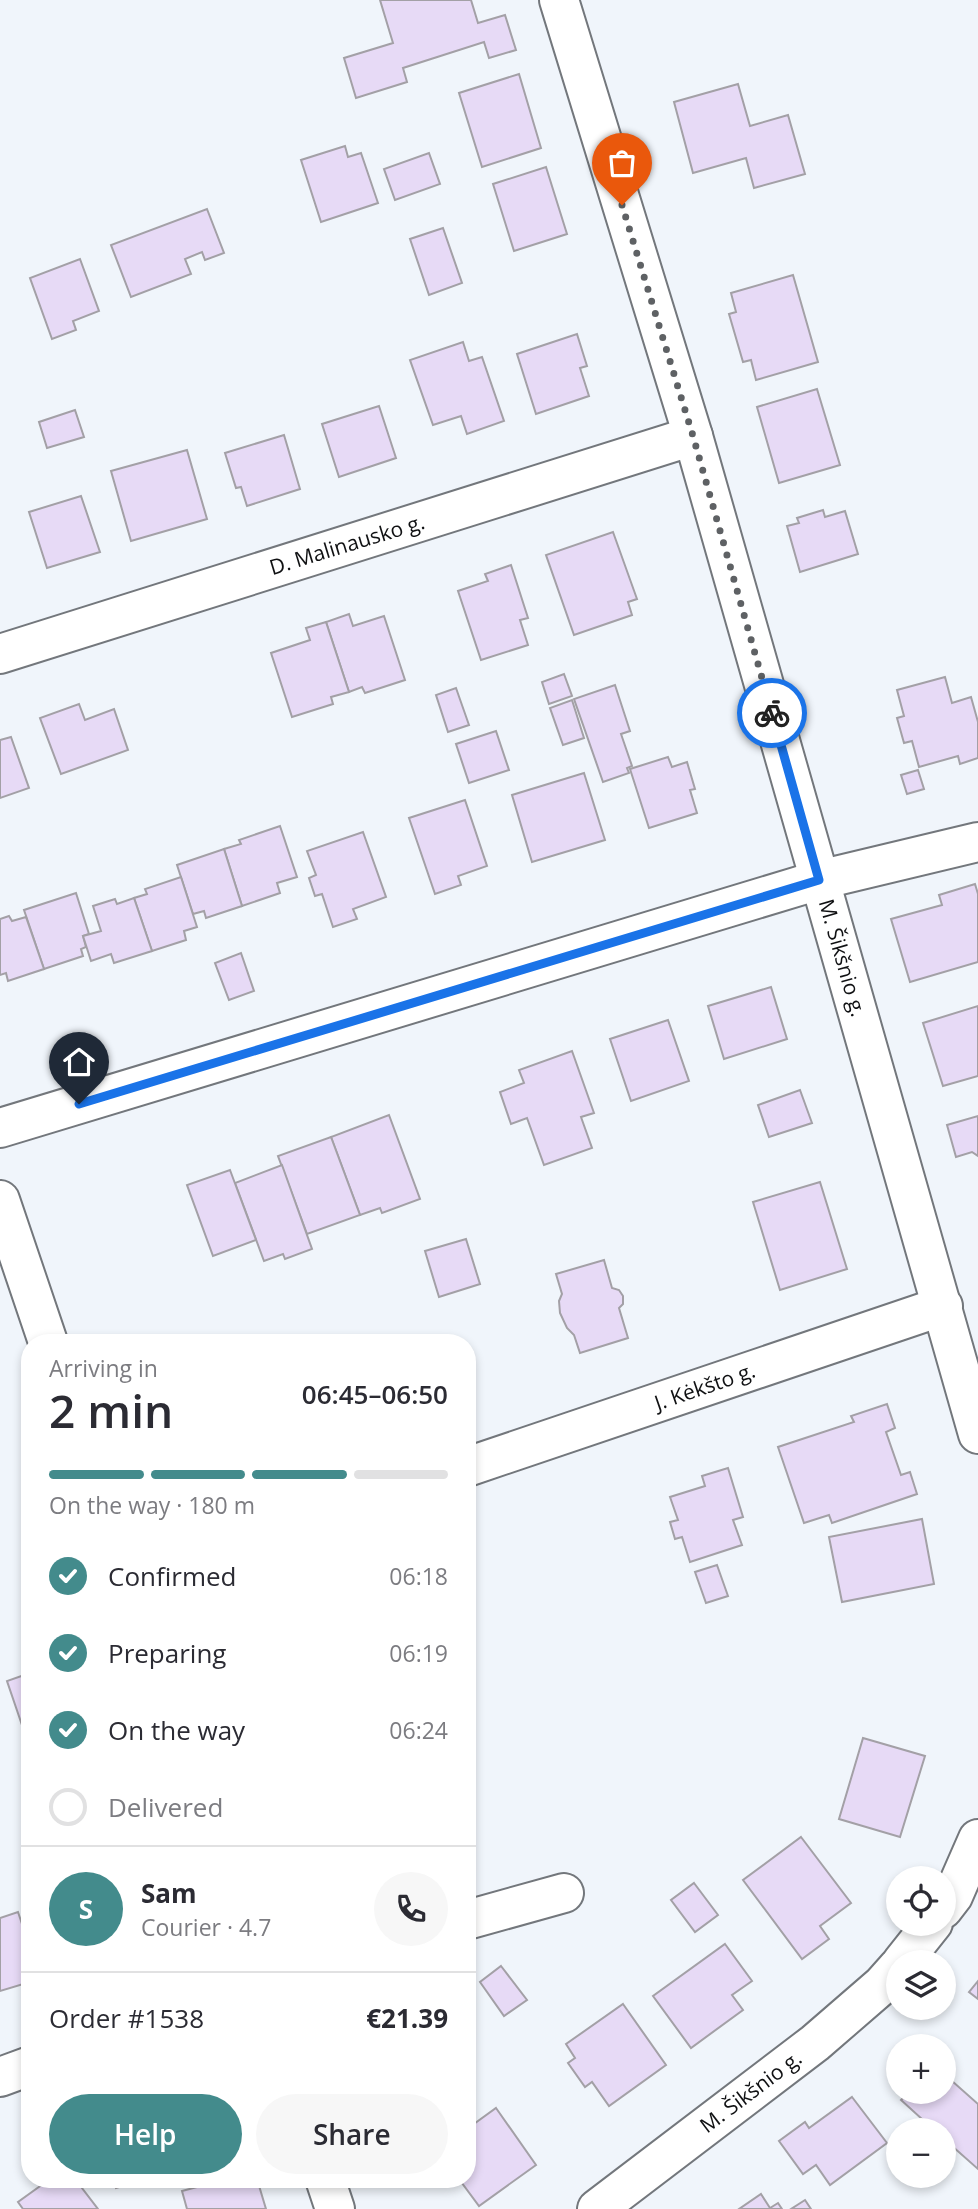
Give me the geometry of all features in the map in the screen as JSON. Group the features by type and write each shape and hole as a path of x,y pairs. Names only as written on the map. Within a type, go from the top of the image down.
{"street":[{"name":"M. Šikšnio g.","path":"559,0 693,436 978,1434"},
{"name":"D. Malinausko g.","path":"0,654 693,436"},
{"path":"0,1128 819,880 978,842"},
{"path":"0,1200 45,1334"},
{"name":"J. Kėkšto g.","path":"476,1464 943,1306"},
{"path":"956,1889 978,1839"},
{"path":"476,1917 564,1893"},
{"path":"912,1950 923,1936"},
{"name":"M. Šikšnio g.","path":"597,2209 815,2043 886,1980"},
{"path":"0,2077 21,2069"},
{"path":"329,2188 335,2209"}],"building":[{"path":"380,0 471,0 478,23 505,15 516,50 489,58 484,42 403,68 407,82 356,98 344,58 393,43"},
{"path":"519,74 541,148 482,167 459,93"},
{"path":"738,84 750,126 788,115 805,174 754,188 746,158 693,173 674,102"},
{"path":"345,146 348,157 361,153 378,203 321,222 301,160"},
{"path":"429,153 440,184 395,200 384,169"},
{"path":"546,167 567,234 514,251 493,184"},
{"path":"207,209 224,253 205,260 202,252 185,259 191,274 131,297 111,245"},
{"path":"443,228 462,283 429,295 410,239"},
{"path":"80,259 99,311 73,321 76,330 52,339 30,278"},
{"path":"793,275 818,362 756,380 751,360 743,362 729,314 736,312 731,293"},
{"path":"577,334 587,366 580,368 589,396 536,414 517,354"},
{"path":"463,342 469,361 482,357 504,421 467,434 461,416 433,425 410,360"},
{"path":"817,389 840,465 779,483 757,407"},
{"path":"379,406 396,458 339,477 322,424"},
{"path":"75,410 84,437 47,448 39,422"},
{"path":"284,435 300,489 247,506 241,487 236,488 225,453"},
{"path":"187,450 207,519 131,541 111,471"},
{"path":"81,496 100,552 47,568 29,512"},
{"path":"823,510 825,517 845,511 858,554 800,572 787,526 799,523 797,518"},
{"path":"613,532 637,599 628,602 632,615 574,635 546,555"},
{"path":"511,565 528,618 520,620 528,645 481,660 458,591 488,581 485,574"},
{"path":"349,614 353,626 384,616 405,680 365,693 362,687 349,692 326,622"},
{"path":"326,622 349,692 331,697 333,704 292,717 271,653 310,640 306,628"},
{"path":"564,674 572,696 549,704 542,682"},
{"path":"945,677 952,703 971,697 978,722 978,758 960,764 958,756 919,767 912,741 904,743 897,718 904,716 897,690"},
{"path":"615,685 630,731 621,734 632,766 627,768 629,773 603,782 574,699"},
{"path":"456,688 469,725 448,732 436,695"},
{"path":"572,700 584,738 563,745 550,708"},
{"path":"79,704 85,720 114,709 128,750 61,774 40,718"},
{"path":"496,731 509,770 469,783 456,744"},
{"path":"11,737 29,788 0,798 0,740"},
{"path":"668,757 672,767 687,762 695,789 690,790 697,813 649,828 630,769"},
{"path":"918,770 924,789 907,794 901,775"},
{"path":"584,773 605,840 532,862 512,795"},
{"path":"465,800 487,866 458,876 461,885 435,894 409,818"},
{"path":"280,826 297,877 277,883 280,893 242,906 224,849 241,844 239,840"},
{"path":"363,832 386,897 353,909 357,919 333,927 322,894 315,896 309,878 316,875 307,851"},
{"path":"224,849 242,906 206,918 204,911 193,914 177,865"},
{"path":"181,877 197,927 184,931 186,940 152,951 134,898 147,894 145,889"},
{"path":"975,884 978,894 978,962 910,982 891,919 942,905 939,895"},
{"path":"76,893 89,934 83,936 86,947 81,949 83,956 44,969 24,910"},
{"path":"134,898 152,951 114,963 111,954 91,961 83,936 101,931 93,906 115,899 117,904"},
{"path":"9,916 12,921 26,917 44,969 8,981 6,973 0,975 0,919"},
{"path":"241,953 254,991 229,1000 215,963"},
{"path":"771,987 787,1039 724,1059 708,1006"},
{"path":"978,1006 978,1076 943,1086 923,1023"},
{"path":"668,1020 689,1081 631,1101 610,1039"},
{"path":"572,1051 594,1113 581,1117 592,1148 544,1165 527,1118 511,1124 500,1092 524,1083 519,1070"},
{"path":"800,1090 812,1123 769,1137 758,1105"},
{"path":"389,1115 420,1199 382,1213 380,1208 360,1215 331,1137"},
{"path":"978,1116 978,1156 972,1152 956,1157 947,1125"},
{"path":"331,1137 360,1215 307,1234 278,1156"},
{"path":"282,1165 312,1249 285,1259 283,1254 264,1261 235,1183"},
{"path":"230,1170 256,1240 213,1256 187,1185"},
{"path":"820,1182 847,1269 780,1290 753,1202"},
{"path":"466,1239 480,1284 439,1297 425,1251"},
{"path":"604,1260 612,1288 619,1290 623,1296 623,1304 619,1308 628,1338 580,1353 574,1335 567,1328 560,1313 559,1301 562,1294 556,1274"},
{"path":"887,1404 895,1428 886,1432 901,1475 910,1472 917,1494 832,1523 829,1515 804,1523 778,1447 854,1422 851,1416"},
{"path":"728,1468 743,1517 733,1520 742,1545 690,1562 682,1537 675,1539 670,1522 678,1520 670,1497 705,1486 702,1476"},
{"path":"922,1519 934,1584 842,1602 829,1537"},
{"path":"717,1565 728,1596 706,1603 695,1572"},
{"path":"21,1676 21,1722 7,1681"},
{"path":"863,1738 925,1756 900,1837 839,1819"},
{"path":"801,1837 851,1903 820,1926 829,1939 802,1959 743,1880"},
{"path":"694,1883 718,1915 695,1932 671,1900"},
{"path":"18,1912 21,1921 21,1985 0,1991 0,1918"},
{"path":"725,1944 752,1981 732,1995 743,2010 691,2048 653,1996"},
{"path":"501,1966 527,2000 504,2016 480,1982"},
{"path":"978,1981 978,1999 969,1992"},
{"path":"623,2004 666,2065 609,2106 592,2082 585,2087 568,2063 575,2058 566,2044"},
{"path":"956,2085 978,2104 978,2169 956,2150 956,2118 921,2118 905,2104 956,2104"},
{"path":"852,2097 886,2144 830,2185 816,2165 803,2174 779,2141 805,2122 809,2128"},
{"path":"496,2108 536,2165 479,2206 466,2188 476,2188 476,2122"},
{"path":"37,2188 82,2188 98,2209 23,2209 18,2202"},
{"path":"193,2188 260,2188 266,2209 187,2209 182,2191"},
{"path":"761,2194 770,2208 778,2203 782,2209 739,2209"},
{"path":"805,2200 811,2209 791,2209"}],"way so far":[{"path":"622,205 693,436 772,713"}],"route":[{"path":"79,1104 819,880 772,713"}]}
